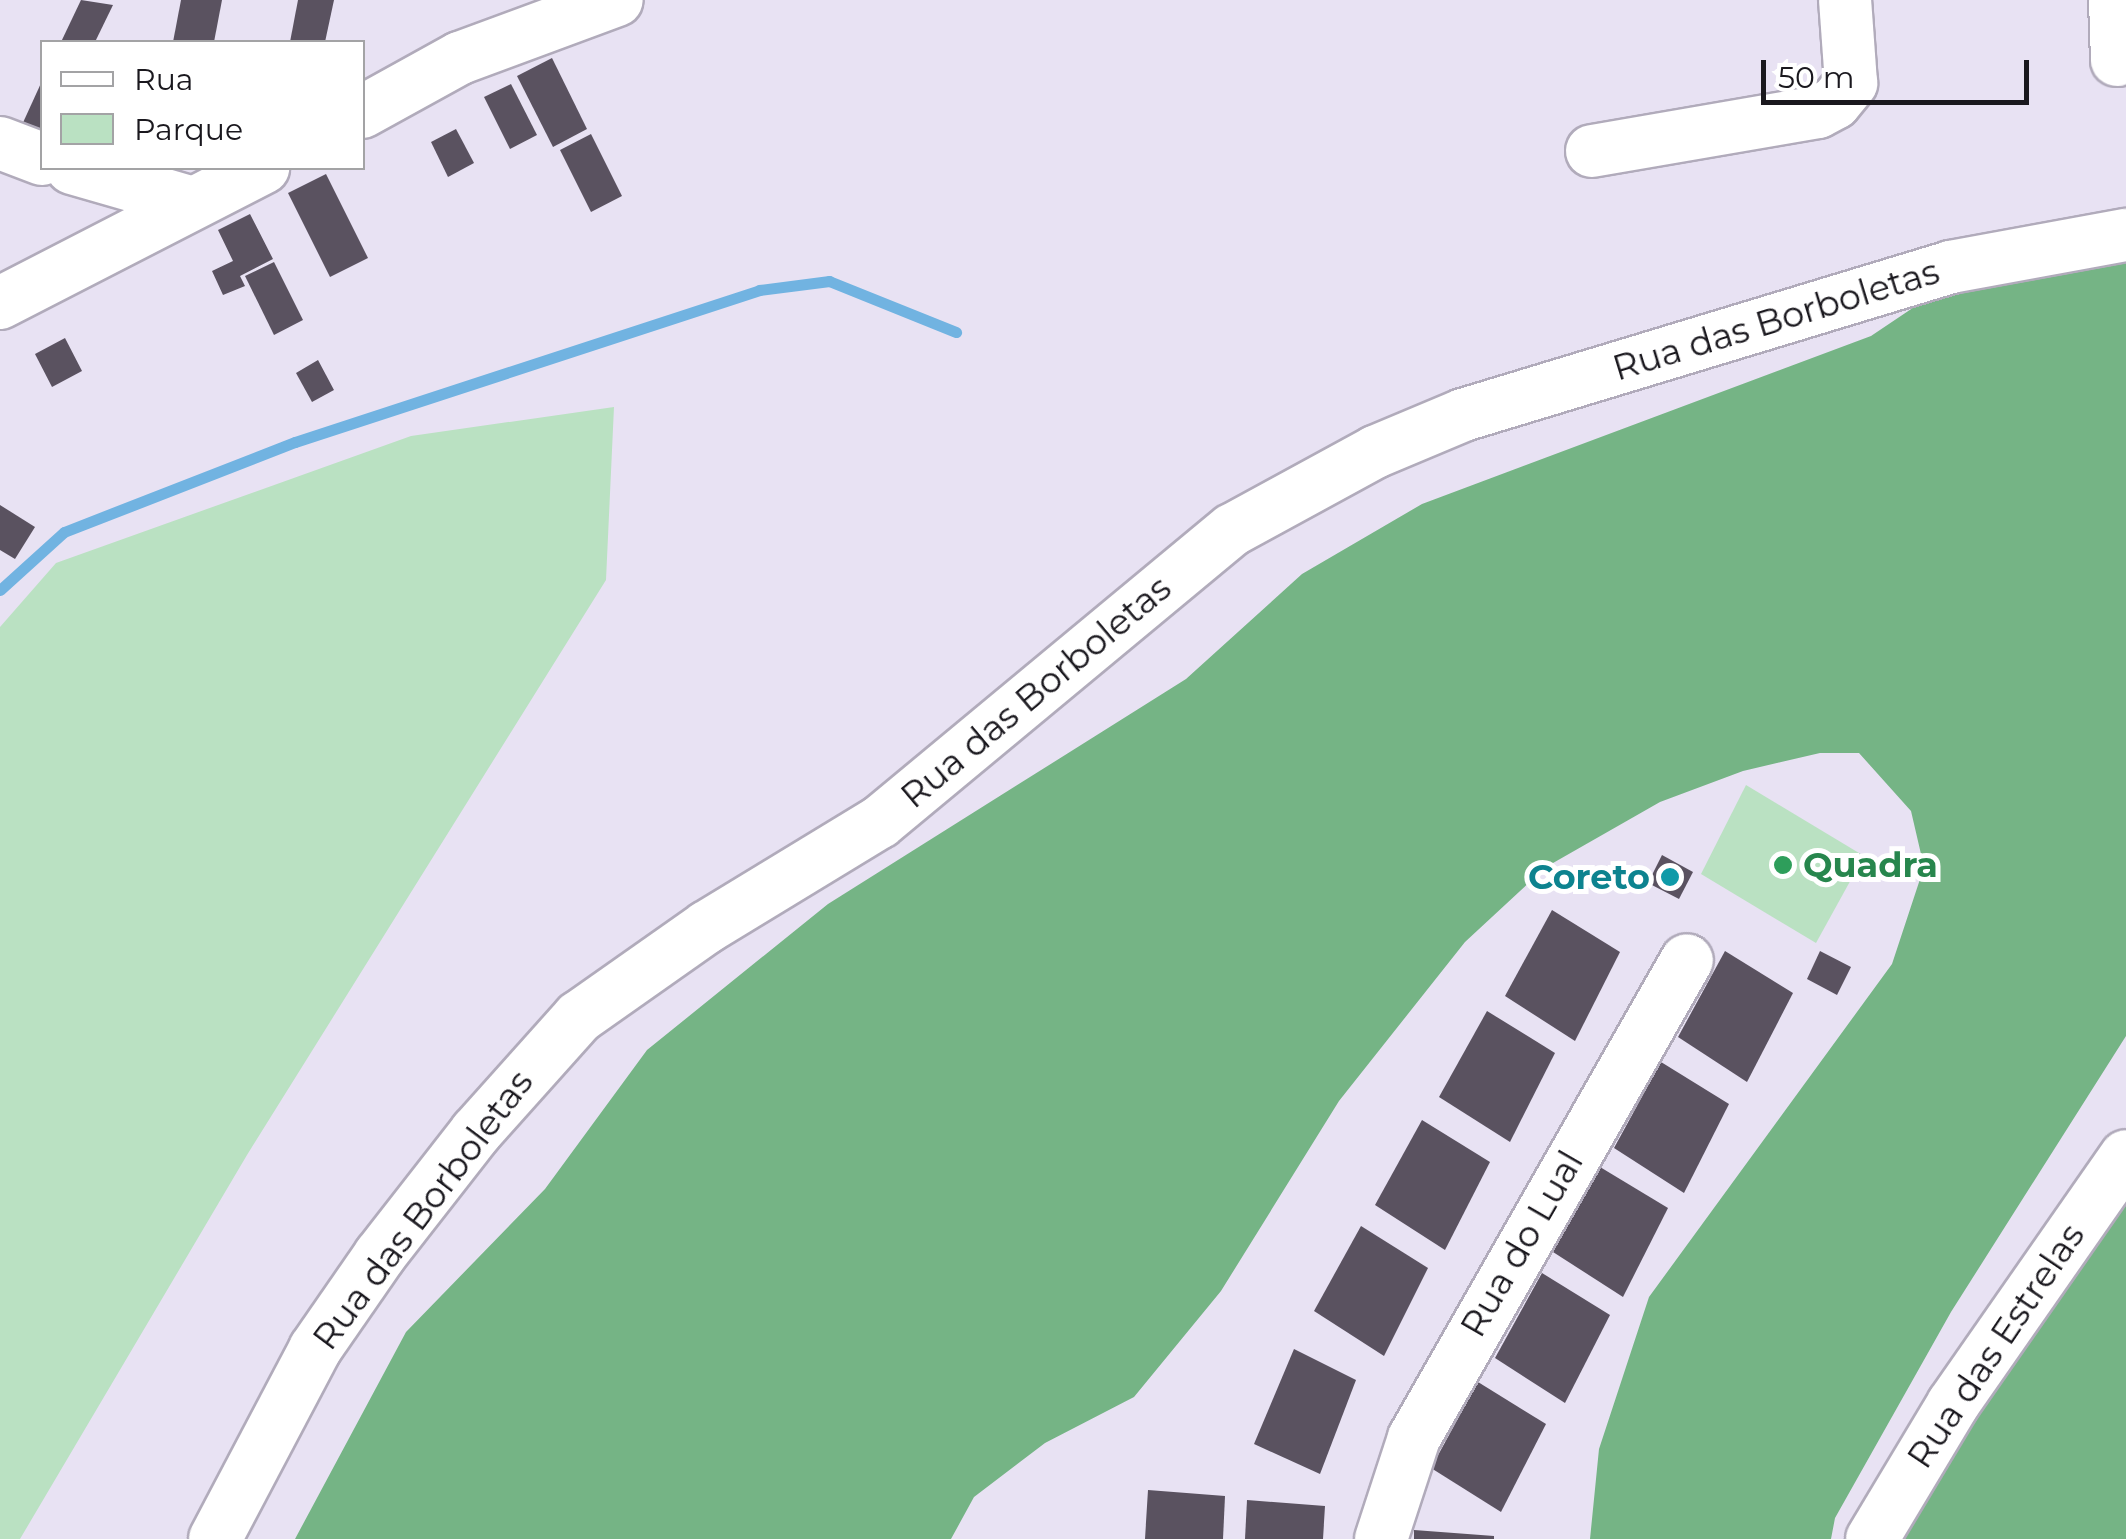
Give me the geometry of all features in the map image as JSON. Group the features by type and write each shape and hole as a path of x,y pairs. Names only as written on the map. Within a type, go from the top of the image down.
{"street":[{"path":"365,110 557,10 617,0"},
{"path":"1592,151 1818,112 1835,103 1851,83 1845,0"},
{"path":"2115,0 2117,60"},
{"path":"0,143 40,158"},
{"path":"79,170 190,202"},
{"path":"0,303 259,170"},
{"name":"Rua das Borboletas","path":"215,1539 315,1350 380,1255 476,1132 579,1017 708,928 880,822 1232,530 1376,452 1463,415 1951,267 2126,235"},
{"name":"Rua do Lual","path":"1382,1539 1414,1438 1687,960"},
{"name":"Rua das Estrelas","path":"1872,1539 1953,1404 2126,1156"}],"green space":[{"path":"2126,255 2126,1036 1951,1312 1835,1518 1831,1539 1590,1539 1599,1449 1649,1297 1892,964 1924,867 1911,811 1859,753 1820,753 1743,771 1660,802 1546,867 1465,942 1339,1101 1221,1291 1134,1397 1045,1443 974,1497 951,1539 295,1539 406,1332 545,1189 647,1050 828,904 1186,679 1302,574 1422,504 1871,336 1944,287"},
{"path":"614,407 606,580 247,1155 20,1539 0,1539 0,627 56,563 411,436"},
{"name":"Quadra","path":"1746,785 1864,856 1816,943 1701,874"},
{"path":"2126,1197 2126,1539 1903,1539 1959,1436 2029,1344"}],"building":[{"path":"81,0 113,5 96,40 62,40"},
{"path":"181,0 222,0 214,40 173,40"},
{"path":"298,0 334,0 325,40 290,40"},
{"path":"552,58 587,129 553,147 517,76"},
{"path":"511,84 537,135 510,149 484,97"},
{"path":"40,85 40,136 21,127"},
{"path":"456,129 474,163 448,177 431,142"},
{"path":"591,134 622,196 591,212 560,150"},
{"path":"326,174 368,258 330,277 288,193"},
{"path":"250,214 273,259 240,276 245,286 223,295 212,271 233,261 218,230"},
{"path":"274,262 303,320 274,335 245,276"},
{"path":"65,338 82,371 52,387 35,354"},
{"path":"318,360 334,390 312,402 296,373"},
{"path":"0,505 35,527 15,559 0,550"},
{"name":"Coreto","path":"1662,855 1693,872 1679,899 1648,883"},
{"path":"1552,910 1620,952 1575,1041 1505,996"},
{"path":"1725,951 1793,993 1747,1082 1678,1037"},
{"path":"1820,951 1851,967 1837,995 1807,979"},
{"path":"1487,1011 1555,1053 1510,1142 1439,1097"},
{"path":"1661,1062 1729,1104 1684,1193 1614,1148"},
{"path":"1422,1120 1490,1162 1445,1250 1375,1205"},
{"path":"1600,1167 1668,1208 1623,1297 1553,1252"},
{"path":"1361,1226 1428,1268 1384,1356 1314,1311"},
{"path":"1542,1273 1610,1315 1565,1403 1495,1358"},
{"path":"1294,1349 1356,1380 1320,1474 1254,1444"},
{"path":"1478,1382 1546,1424 1501,1512 1431,1468"},
{"path":"1148,1490 1225,1496 1223,1539 1145,1539"},
{"path":"1247,1500 1325,1506 1323,1539 1245,1539"},
{"path":"1414,1530 1494,1536 1494,1539 1414,1539"}],"waterway":[{"path":"0,590 64,532 295,442 759,290 829,281 956,332"}],"place":[{"name":"Quadra","path":"1783,865"},
{"name":"Coreto","path":"1670,877"}]}
